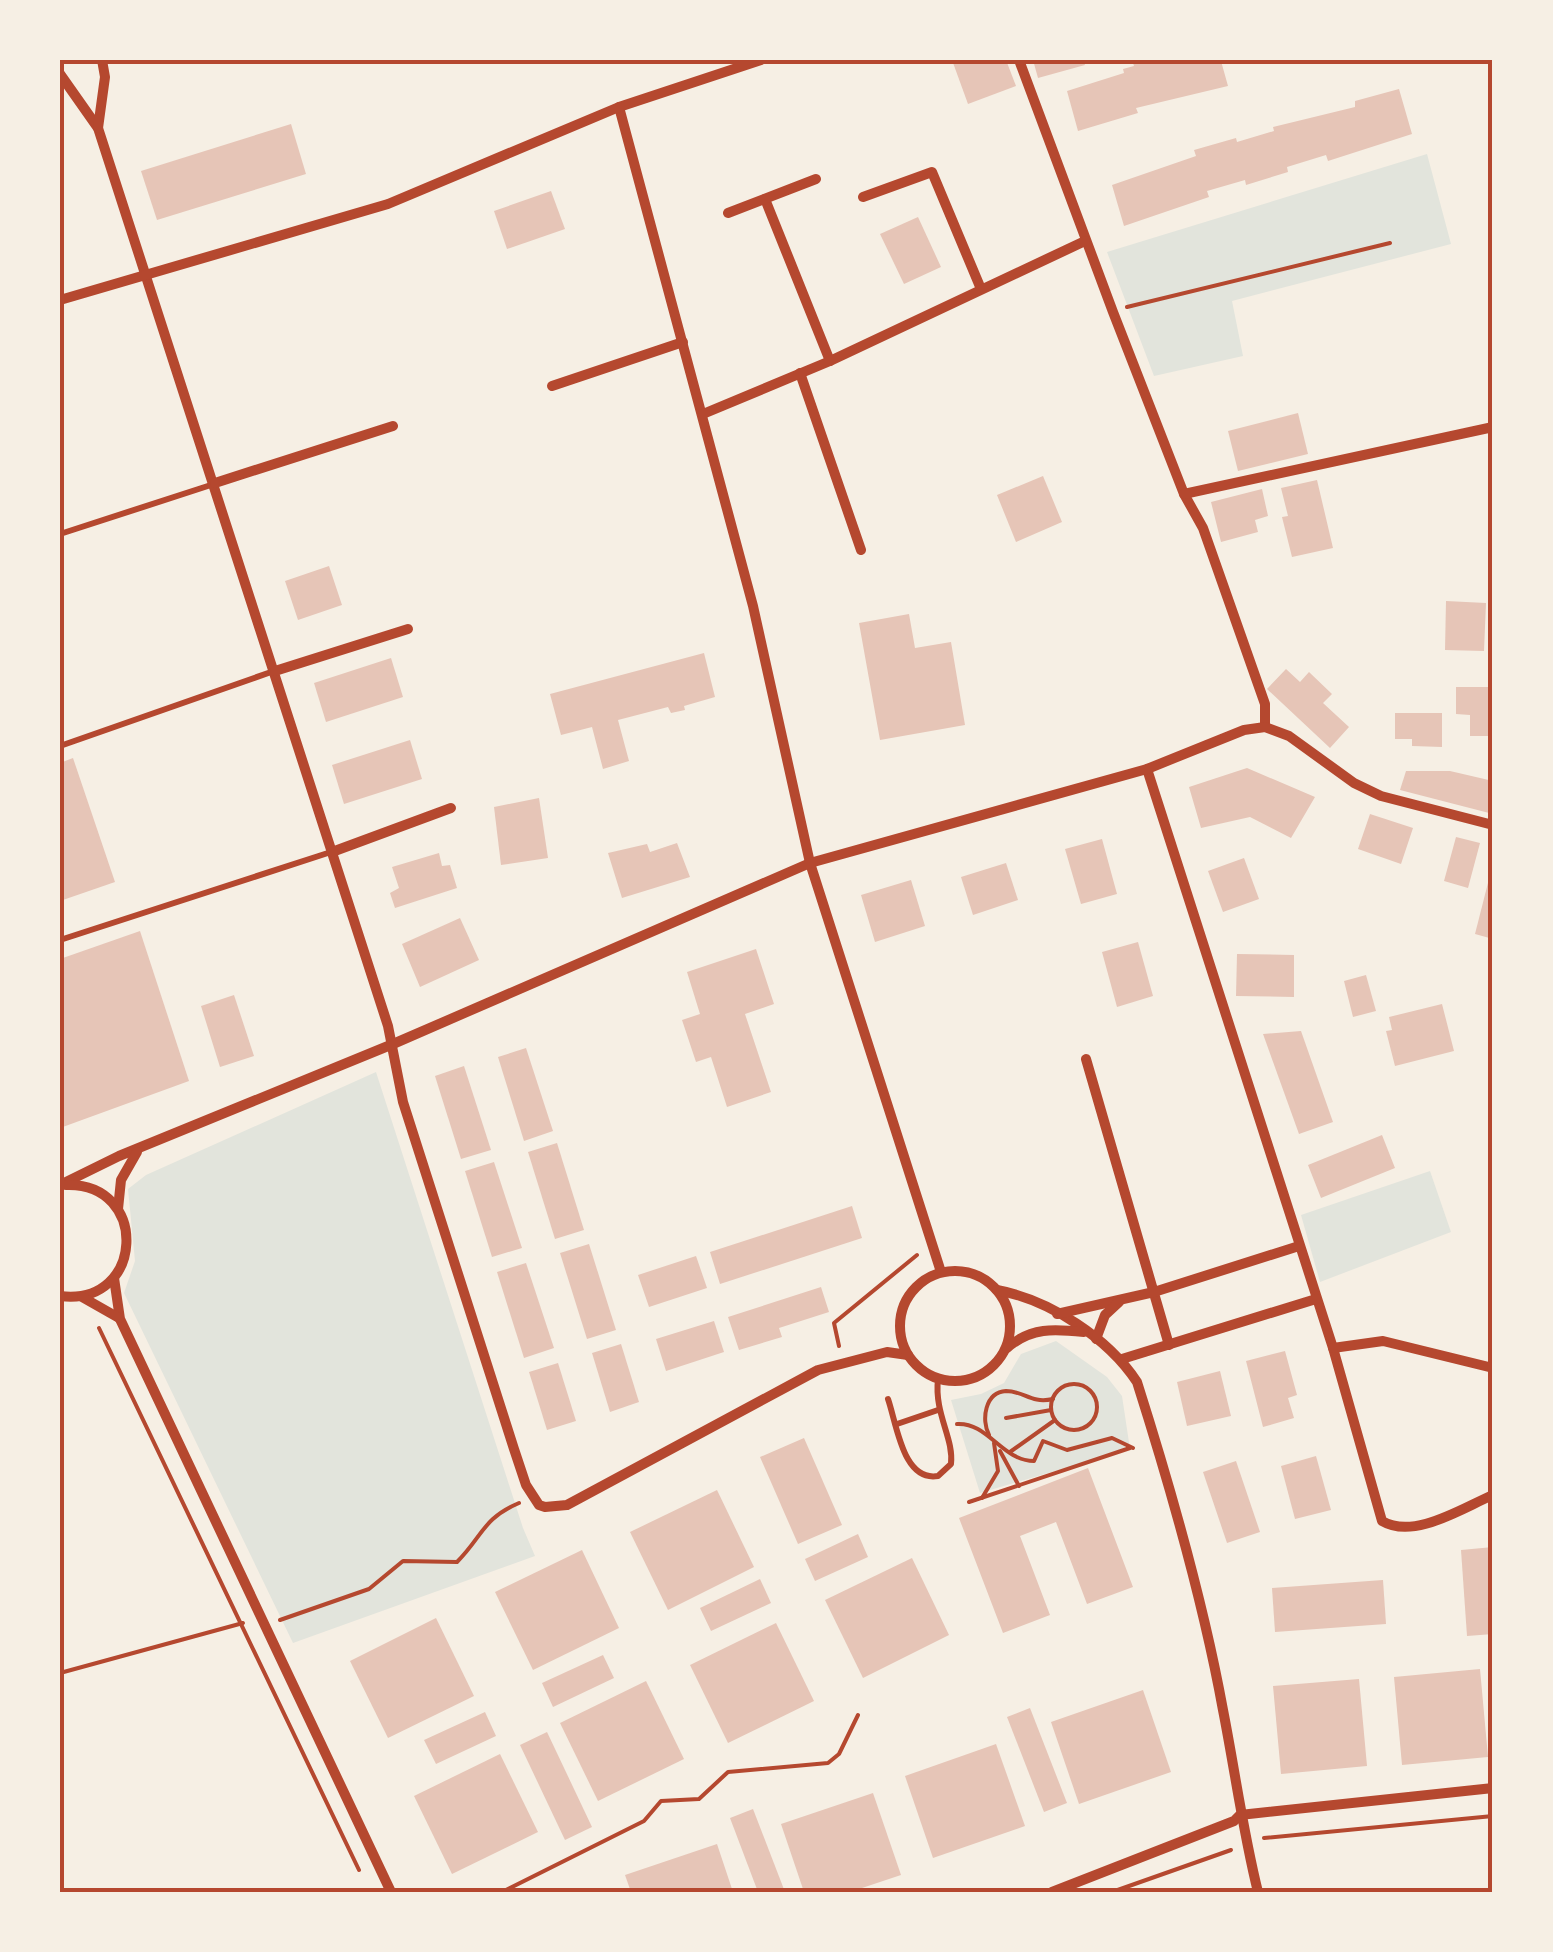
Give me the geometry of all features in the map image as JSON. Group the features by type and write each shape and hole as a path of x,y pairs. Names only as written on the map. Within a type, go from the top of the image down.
{"street":[{"path":"98,128 105,77 102,60"},
{"path":"60,300 388,204 620,106 761,60"},
{"path":"1019,60 1085,242 1184,494 1202,528 1265,704 1265,727"},
{"path":"60,74 98,128 332,852 392,1044 403,1102 514,1449 533,1497 544,1507 567,1505 818,1370 887,1352 908,1354"},
{"path":"620,106 753,606 810,863 941,1272"},
{"path":"863,197 932,172 982,289"},
{"path":"728,213 816,179"},
{"path":"765,199 830,361"},
{"path":"702,414 830,361 1085,242"},
{"path":"552,386 683,342"},
{"path":"800,373 860,550"},
{"path":"215,483 393,426"},
{"path":"1184,494 1493,427"},
{"path":"275,671 408,629"},
{"path":"60,1186 810,863 1147,769 1244,730 1265,727 1288,736 1354,783 1381,796 1493,824"},
{"path":"1147,769 1333,1348 1382,1521 1393,1528 1418,1526 1493,1496"},
{"path":"332,852 451,808"},
{"path":"1086,1059 1170,1345"},
{"path":"118,1209 120,1180 137,1151"},
{"path":"60,1186 88,1187 105,1196 118,1209 126,1226 128,1244 124,1262 114,1278 99,1290 82,1296 60,1296"},
{"path":"1057,1314 1120,1302 1298,1246"},
{"path":"1004,1350 1010,1325 1004,1301 978,1275 941,1272 918,1284 904,1305 900,1330 908,1354 926,1373 938,1378 977,1377 1021,1335 1037,1330 1090,1336"},
{"path":"114,1278 120,1319 392,1892"},
{"path":"997,1290 1017,1294 1057,1314 1122,1360 1137,1382 1156,1440 1219,1692 1258,1892"},
{"path":"82,1296 120,1319"},
{"path":"1122,1360 1316,1299"},
{"path":"1090,1336 1120,1302"},
{"path":"1333,1348 1383,1341 1493,1368"},
{"path":"1052,1892 1218,1828 1240,1815 1493,1788"}],"lane":[{"path":"60,534 215,483"},
{"path":"60,746 275,671"},
{"path":"60,940 332,852"},
{"path":"888,1399 910,1465 929,1478 938,1476 952,1464 952,1456 938,1410 938,1378"},
{"path":"896,1424 938,1410"}],"path":[{"path":"1113,312 1390,243"},
{"path":"842,1362 834,1324 932,1242"},
{"path":"95,1324 361,1874"},
{"path":"1078,1384 1090,1392 1096,1405 1092,1420 1080,1429 1065,1428 1055,1420 1051,1410 1053,1399 1064,1386 1078,1384"},
{"path":"1019,1486 984,1418 989,1402 1003,1391 1040,1402 1053,1399"},
{"path":"1006,1418 1051,1410"},
{"path":"1008,1453 1055,1420"},
{"path":"942,1425 970,1424 1023,1461 1034,1461 1043,1440 1067,1450 1080,1449 1104,1438 1133,1448"},
{"path":"969,1502 1156,1440"},
{"path":"982,1498 998,1471 993,1441"},
{"path":"60,1673 369,1590 403,1561 457,1562 490,1518 533,1497"},
{"path":"502,1892 644,1821 661,1800 699,1799 728,1772 828,1763 839,1754 858,1714"},
{"path":"1112,1892 1259,1839 1493,1816"}],"shaded area":[{"path":"1427,154 1451,244 1232,301 1243,356 1154,376 1107,252"},
{"path":"376,1072 535,1556 293,1643 124,1293 135,1261 128,1189 146,1175"},
{"path":"1430,1171 1451,1232 1320,1282 1301,1215"},
{"path":"1056,1341 1107,1377 1122,1396 1130,1449 980,1493 951,1400 981,1394 1004,1383 1021,1354"}],"building":[{"path":"952,60 1006,60 1016,86 968,104"},
{"path":"1033,60 1083,60 1085,65 1038,78"},
{"path":"1132,60 1221,61 1228,86 1136,108 1138,113 1078,131 1067,91 1124,73 1123,69 1134,66"},
{"path":"1399,89 1412,134 1328,161 1326,155 1246,185 1245,180 1207,191 1209,197 1124,226 1112,185 1196,156 1194,150 1236,138 1237,142 1274,131 1273,127 1355,107 1355,101"},
{"path":"291,124 306,174 157,220 141,171"},
{"path":"551,191 565,229 507,249 494,211"},
{"path":"918,217 941,267 904,284 880,234"},
{"path":"1298,413 1308,454 1238,471 1228,431"},
{"path":"1043,476 1062,522 1016,542 997,495"},
{"path":"1317,480 1333,548 1292,557 1282,517 1288,516 1281,488"},
{"path":"1262,489 1268,516 1255,520 1258,532 1221,542 1211,502"},
{"path":"329,566 342,605 298,620 285,581"},
{"path":"1446,601 1486,603 1484,651 1445,650"},
{"path":"909,614 915,648 951,642 965,725 880,740 859,623"},
{"path":"704,653 715,697 684,706 685,710 671,713 668,707 618,720 629,761 603,769 592,727 561,735 550,694"},
{"path":"391,658 403,697 326,722 314,683"},
{"path":"1286,669 1300,682 1309,672 1332,694 1323,703 1349,727 1330,748 1267,689"},
{"path":"1456,687 1493,687 1493,736 1470,736 1470,715 1456,714"},
{"path":"1395,713 1442,713 1442,747 1412,746 1412,739 1395,739"},
{"path":"410,740 422,779 344,804 332,765"},
{"path":"73,758 115,882 60,901 60,763"},
{"path":"1247,768 1315,797 1291,838 1250,817 1201,828 1189,787"},
{"path":"1406,771 1450,771 1493,781 1493,814 1400,790"},
{"path":"539,798 548,858 501,865 494,807"},
{"path":"1370,814 1413,828 1401,864 1358,849"},
{"path":"1456,837 1480,843 1468,888 1444,881"},
{"path":"1102,839 1117,894 1081,904 1065,849"},
{"path":"677,843 690,877 622,898 608,853 647,844 650,852"},
{"path":"439,853 442,866 450,865 457,888 395,908 390,893 399,888 392,867"},
{"path":"1244,858 1259,899 1223,912 1208,871"},
{"path":"1006,863 1018,900 973,915 961,877"},
{"path":"1493,867 1493,939 1475,934"},
{"path":"911,880 925,926 875,942 861,895"},
{"path":"460,918 479,960 420,987 402,944"},
{"path":"140,931 189,1081 60,1128 60,959"},
{"path":"1138,942 1153,996 1117,1007 1102,952"},
{"path":"756,949 774,1004 745,1014 771,1092 727,1107 711,1057 696,1062 682,1020 700,1014 687,972"},
{"path":"1237,954 1294,955 1294,997 1236,996"},
{"path":"1366,975 1376,1011 1353,1017 1344,981"},
{"path":"234,995 254,1056 220,1067 201,1006"},
{"path":"1442,1004 1454,1051 1395,1066 1386,1031 1392,1030 1389,1017"},
{"path":"1301,1031 1333,1122 1299,1134 1263,1034"},
{"path":"526,1048 553,1131 524,1141 498,1057"},
{"path":"464,1066 491,1150 461,1159 435,1076"},
{"path":"1382,1135 1395,1168 1321,1198 1308,1165"},
{"path":"557,1143 584,1230 555,1239 528,1152"},
{"path":"494,1162 522,1248 492,1257 465,1171"},
{"path":"852,1206 862,1238 720,1284 710,1252"},
{"path":"589,1244 616,1330 587,1339 560,1253"},
{"path":"696,1256 707,1288 649,1307 638,1275"},
{"path":"526,1263 554,1348 524,1358 497,1272"},
{"path":"821,1287 829,1312 779,1328 782,1337 739,1350 728,1317"},
{"path":"714,1321 724,1352 666,1371 656,1339"},
{"path":"621,1344 639,1402 610,1412 592,1353"},
{"path":"1285,1351 1297,1395 1288,1398 1294,1418 1263,1427 1246,1361"},
{"path":"558,1363 576,1421 547,1430 529,1372"},
{"path":"1220,1371 1231,1416 1187,1426 1177,1382"},
{"path":"804,1438 842,1525 798,1544 760,1457"},
{"path":"1316,1456 1331,1510 1295,1519 1281,1466"},
{"path":"1236,1461 1260,1532 1227,1543 1203,1472"},
{"path":"1088,1468 1133,1587 1087,1604 1056,1522 1020,1536 1050,1615 1003,1633 959,1518"},
{"path":"717,1490 754,1567 668,1610 630,1532"},
{"path":"858,1534 868,1557 815,1581 805,1559"},
{"path":"1493,1547 1493,1634 1467,1636 1461,1550"},
{"path":"582,1550 619,1628 533,1670 495,1592"},
{"path":"912,1558 949,1635 863,1678 825,1600"},
{"path":"760,1579 771,1603 711,1631 700,1608"},
{"path":"1383,1580 1386,1624 1275,1632 1272,1588"},
{"path":"436,1618 474,1696 388,1738 350,1661"},
{"path":"776,1623 814,1701 728,1743 690,1665"},
{"path":"603,1655 614,1678 553,1707 542,1683"},
{"path":"1480,1669 1488,1757 1402,1765 1394,1677"},
{"path":"1359,1679 1367,1766 1281,1774 1273,1686"},
{"path":"646,1681 684,1759 598,1801 560,1723"},
{"path":"1143,1690 1171,1772 1079,1804 1051,1722"},
{"path":"1030,1708 1067,1803 1044,1812 1007,1717"},
{"path":"485,1712 496,1736 436,1764 424,1740"},
{"path":"547,1732 592,1827 565,1840 520,1745"},
{"path":"996,1744 1025,1826 933,1858 905,1776"},
{"path":"500,1754 538,1832 452,1874 414,1796"},
{"path":"873,1793 901,1875 850,1892 804,1892 781,1824"},
{"path":"753,1809 785,1892 758,1892 730,1818"},
{"path":"717,1844 733,1892 631,1892 625,1875"}]}
